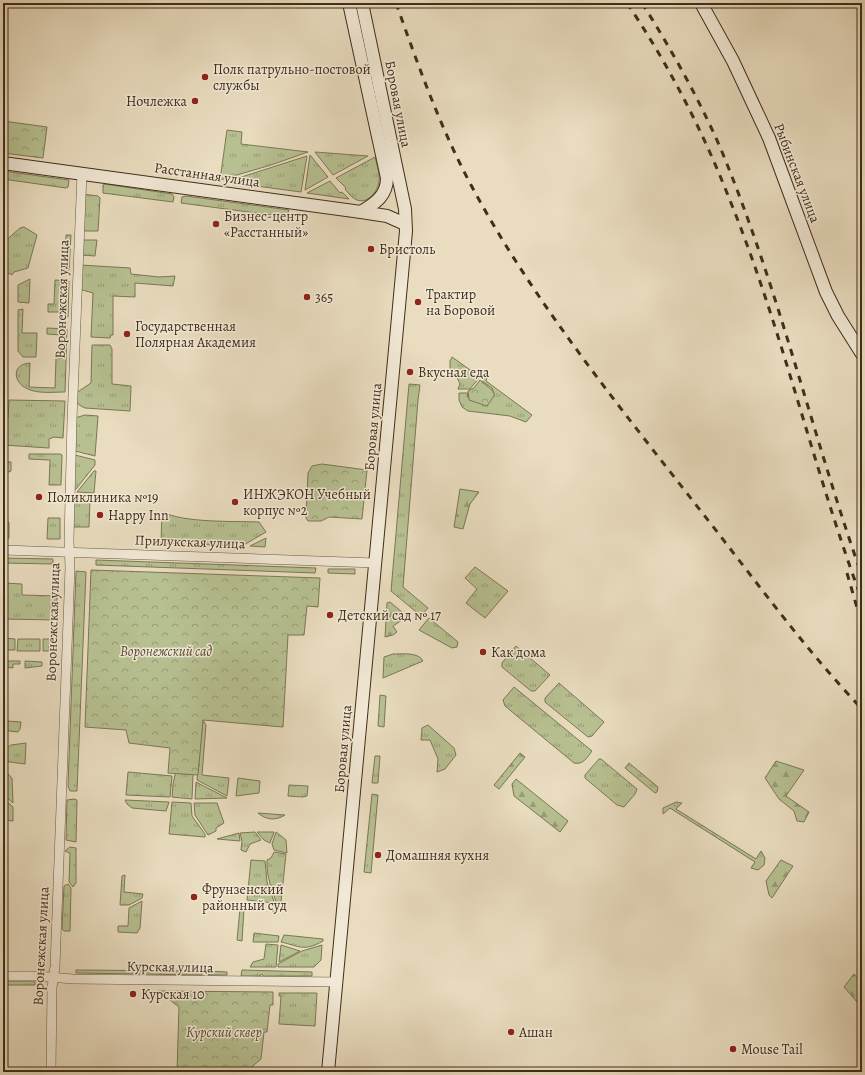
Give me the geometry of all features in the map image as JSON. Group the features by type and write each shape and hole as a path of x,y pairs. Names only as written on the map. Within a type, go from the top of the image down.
{"street":[{"name":"Боровая улица","path":"349,3 387,178 387,186 384,194 361,212"},
{"name":"Боровая улица","path":"328,1072 376,563 405,224 405,209 362,3"},
{"name":"Рыбинская улица","path":"701,3 733,61 770,138 826,292 838,316 862,354"},
{"name":"Расстанная улица","path":"3,163 361,212 387,216 405,224"},
{"name":"Воронежская улица","path":"51,1072 52,988 70,568 72,398 82,173"},
{"name":"Прилукская улица","path":"3,550 376,563"},
{"name":"Курская улица","path":"3,976 73,979 337,982"}],"green space":[{"path":"3,121 47,127 43,158 3,153"},
{"path":"227,130 242,132 241,144 308,152 220,180"},
{"path":"315,152 368,156 333,175"},
{"path":"310,155 328,177 305,190"},
{"path":"307,156 301,192 226,182"},
{"path":"375,157 379,176 378,186 368,199 361,201 357,200 350,195 345,189 346,188 336,178"},
{"path":"3,171 69,180 68,187 66,188 3,179"},
{"path":"330,181 340,193 342,192 349,199 307,193"},
{"path":"105,184 172,194 174,197 173,202 103,193 103,185"},
{"path":"83,194 98,196 100,198 98,231 84,231"},
{"path":"186,196 289,210 286,217 181,203 182,197"},
{"path":"24,227 37,235 28,268 14,272 12,275 3,270 3,243 20,228"},
{"path":"66,235 71,235 69,270 65,270"},
{"path":"97,240 95,256 81,255 82,241"},
{"path":"80,265 130,268 131,274 159,277 175,276 173,286 135,283 135,297 113,296 113,335 111,335 110,338 91,337 93,293 79,289"},
{"path":"30,279 29,303 18,302 18,285"},
{"path":"55,280 69,281 68,317 62,317 62,312 48,312 48,304 54,304"},
{"path":"23,309 22,333 37,333 36,357 23,357 18,351 18,310"},
{"path":"47,328 67,329 65,392 32,391 19,383 17,378 17,370 24,364 30,363 29,387 55,388 56,358 62,358 62,335 47,334"},
{"path":"92,345 110,345 112,349 112,384 131,386 130,411 85,408 77,402 76,393 91,383"},
{"path":"452,357 480,377 470,389 458,389 460,384 456,375 450,376 450,361"},
{"path":"486,373 488,374 486,381 532,415 526,422 510,416 468,411 462,407 459,400 459,393 468,393 467,397 493,389 482,381"},
{"path":"480,380 494,392 494,396 487,406 469,400 468,391 474,388"},
{"path":"409,384 420,385 403,587 428,608 421,616 391,591"},
{"path":"9,400 65,401 63,438 54,437 49,439 49,448 3,445 3,418 8,418"},
{"path":"85,415 98,416 95,456 75,451 75,418"},
{"path":"29,454 62,455 61,485 49,485 50,460 29,459"},
{"path":"75,455 95,460 95,465 76,489 73,490"},
{"path":"3,462 11,462 11,471 3,474"},
{"path":"322,464 367,470 362,519 329,517 321,521 308,521 306,518 308,473 312,466"},
{"path":"94,471 96,471 94,493 77,492"},
{"path":"460,489 479,492 470,504 463,529 454,527"},
{"path":"73,500 90,500 89,527 72,527"},
{"path":"162,512 172,516 196,520 259,522 266,532 242,546 161,543"},
{"path":"3,515 9,523 9,538 3,538"},
{"path":"48,518 60,518 60,539 47,539"},
{"path":"266,538 265,547 250,546"},
{"path":"3,558 53,559 53,564 3,563"},
{"path":"96,560 316,568 315,573 96,565"},
{"path":"475,567 508,591 485,618 466,603 477,589 465,578"},
{"path":"328,569 355,569 355,574 328,573"},
{"name":"Воронежский сад","path":"91,570 320,578 318,607 307,606 304,635 288,635 283,727 203,720 198,775 168,773 170,748 129,743 126,730 85,727"},
{"path":"76,571 86,572 77,791 70,791 68,786"},
{"path":"3,583 22,584 22,595 57,596 56,620 3,619"},
{"path":"390,602 402,612 402,620 393,626 397,632 393,635 385,637 387,603"},
{"path":"429,618 458,642 457,647 452,648 419,630"},
{"path":"3,638 15,639 15,650 3,650 5,642 3,641"},
{"path":"18,639 40,639 40,651 17,651"},
{"path":"43,639 55,639 55,645 49,646 49,650 55,651 43,651"},
{"path":"516,646 550,675 535,691 531,691 502,667 502,663"},
{"path":"393,654 414,655 421,658 423,661 383,678 384,657"},
{"path":"3,661 20,661 20,664 13,664 13,668 3,667"},
{"path":"25,661 42,662 42,666 25,668"},
{"path":"559,683 604,722 592,736 588,737 545,702 545,698"},
{"path":"514,687 592,751 588,756 580,763 574,763 505,706 503,700"},
{"path":"380,695 386,696 384,727 378,726"},
{"path":"203,720 206,725 202,775 229,778 227,796 197,780"},
{"path":"7,721 21,722 18,732 9,731 7,729"},
{"path":"428,725 454,748 456,755 445,769 437,772 438,759 430,740 421,740 422,728"},
{"path":"26,743 25,764 3,761 3,751 11,745"},
{"path":"180,753 193,774 192,799 172,797 173,784"},
{"path":"520,753 525,757 499,789 494,785"},
{"path":"375,756 380,756 378,783 372,783"},
{"path":"599,759 601,759 637,789 635,794 624,807 617,805 585,778 585,775"},
{"path":"776,761 804,770 786,796 809,812 804,822 797,821 794,811 779,799 765,778"},
{"path":"629,763 658,787 657,792 655,793 625,768"},
{"path":"128,772 172,776 170,797 126,795"},
{"path":"3,774 8,774 12,778 13,803 3,794"},
{"path":"238,778 260,781 259,793 236,796"},
{"path":"516,779 568,821 560,832 514,796 512,784"},
{"path":"196,782 227,798 195,799"},
{"path":"289,785 308,786 307,796 288,796"},
{"path":"372,794 378,795 371,873 364,872"},
{"path":"3,798 13,807 13,821 3,820"},
{"path":"67,800 77,800 76,842 66,840"},
{"path":"125,800 169,802 166,811 132,808"},
{"path":"172,802 191,803 192,816 205,834 205,837 169,834"},
{"path":"676,802 682,803 676,809 756,859 761,851 765,858 764,865 758,870 751,868 755,862 670,808 663,814 663,808"},
{"path":"194,803 217,803 224,823 216,828 216,831 208,835 195,815"},
{"path":"258,813 285,815 271,819"},
{"path":"255,832 261,840 250,844 246,852 241,850 242,841 240,833"},
{"path":"257,832 274,832 270,843 264,840"},
{"path":"276,832 286,840 287,853 274,850 272,844"},
{"path":"239,833 240,841 217,839"},
{"path":"70,847 76,848 76,883 73,887 69,882 70,853 65,851"},
{"path":"274,852 286,854 281,902 278,908 270,884 267,867 267,860 271,858"},
{"path":"251,860 265,861 267,882 277,910 273,913 273,903 247,900"},
{"path":"781,860 793,866 772,898 769,895 766,881"},
{"path":"125,875 124,892 143,894 142,898 129,905 120,905 122,876"},
{"path":"68,884 71,888 70,931 64,931 62,929 64,886"},
{"path":"142,901 140,928 137,933 118,932 118,926 128,926 129,908"},
{"path":"240,909 244,909 242,941 237,940"},
{"path":"254,933 279,936 278,942 253,942"},
{"path":"284,935 323,939 323,941 311,946 302,947 281,942"},
{"path":"266,944 278,945 276,967 250,967 253,962 264,959"},
{"path":"281,945 300,951 279,962"},
{"path":"322,945 321,960 314,967 278,967 278,964 302,951"},
{"path":"76,970 202,971 202,975 76,973"},
{"path":"242,970 312,972 312,976 263,976 262,974 260,976 241,976"},
{"path":"208,971 227,972 227,975 208,975"},
{"path":"854,974 862,981 862,995 857,1002 844,987"},
{"path":"3,981 35,981 35,985 3,985"},
{"name":"Курский сквер","path":"158,991 273,992 273,1005 270,1005 267,1032 264,1032 261,1059 248,1070 243,1072 177,1072 179,1007"},
{"path":"279,993 317,993 315,1026 279,1024 281,996 279,996"}],"railway":[{"path":"396,3 421,73 449,141 495,228 549,311 608,392 779,611 819,661 862,709"},
{"path":"627,3 670,73 696,122 719,172 748,247 765,297 844,550 862,600"},
{"path":"642,3 674,56 703,110 720,147 741,200 760,253 862,576"},
{"path":"847,573 862,625"}],"place":[{"name":"Полк патрульно-постовой службы","path":"205,77"},
{"name":"Ночлежка","path":"195,101"},
{"name":"Бизнес-центр «Расстанный»","path":"216,224"},
{"name":"Бристоль","path":"371,249"},
{"name":"365","path":"307,297"},
{"name":"Трактир на Боровой","path":"418,302"},
{"name":"Государственная Полярная Академия","path":"127,334"},
{"name":"Вкусная еда","path":"410,372"},
{"name":"Поликлиника №19","path":"39,497"},
{"name":"ИНЖЭКОН Учебный корпус №2","path":"235,502"},
{"name":"Happy Inn","path":"100,515"},
{"name":"Детский сад № 17","path":"330,615"},
{"name":"Как дома","path":"483,652"},
{"name":"Домашняя кухня","path":"378,855"},
{"name":"Фрунзенский районный суд","path":"194,897"},
{"name":"Курская 10","path":"133,994"},
{"name":"Ашан","path":"511,1032"},
{"name":"Mouse Tail","path":"733,1049"}]}
